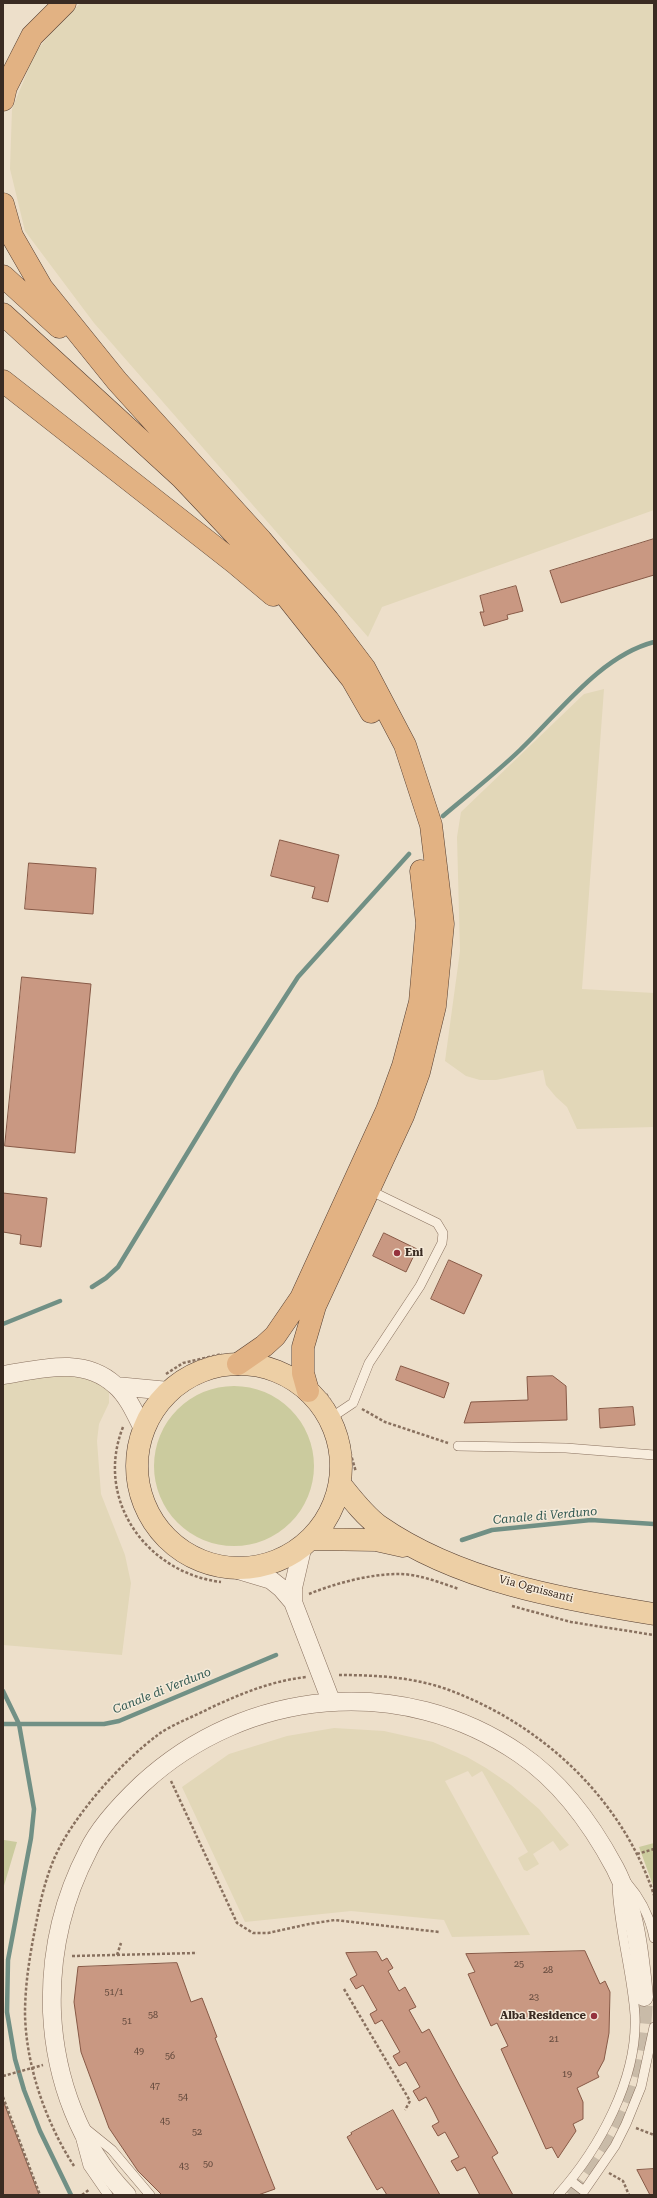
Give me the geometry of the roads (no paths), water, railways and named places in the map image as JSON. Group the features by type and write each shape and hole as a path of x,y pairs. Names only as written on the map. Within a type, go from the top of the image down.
{"highway":[{"path":"3,100 6,87 32,36 65,3"},
{"path":"3,204 12,236 42,288 117,381 261,540 328,620 365,669 404,745 431,825 443,924 435,1006 419,1072 403,1116 316,1306 303,1347 302,1373 316,1390"},
{"path":"3,276 117,381"},
{"path":"3,314 182,478 248,548 316,631 352,678 392,750 417,829 427,923 420,1002 403,1066 387,1110 301,1298 275,1336 264,1346 232,1358"},
{"path":"3,381 235,563 316,631"}],"main road":[{"path":"232,1358 269,1368 316,1390 320,1404 334,1416 336,1434 349,1482 334,1504 324,1523 307,1542 294,1553 274,1562 228,1575 215,1565 186,1553 173,1544 152,1520 140,1492 137,1476 138,1452 144,1429 154,1409 169,1391 190,1376 201,1371 220,1366 232,1358"},
{"name":"Via Ognissanti","path":"349,1482 359,1508 379,1525 422,1550 451,1564 513,1585 596,1605 654,1614"},
{"name":"Via Ognissanti","path":"307,1542 376,1540 422,1550"}],"street":[{"path":"3,1375 54,1366 69,1366 86,1369 102,1376 116,1386 144,1429"},
{"path":"116,1386 169,1391"},
{"path":"307,1542 294,1588 300,1599 321,1676 331,1701"},
{"path":"228,1575 271,1580 281,1588 300,1599"},
{"path":"127,2195 116,2184 96,2156 69,2102 56,2061 51,1994 53,1957 67,1901 88,1849 123,1802 163,1764 215,1732 270,1712 331,1701 356,1700 414,1708 466,1725 506,1745 522,1755 553,1783 584,1815 616,1870 633,1919 640,1951 644,1997"}],"lane":[{"path":"334,1416 353,1403 369,1363 420,1286 442,1243 443,1233 437,1223 369,1190"},
{"path":"458,1446 566,1448 654,1455"},
{"path":"616,1870 638,1896 645,1910 654,1937"},
{"path":"558,2195 570,2181 598,2140 611,2115 623,2086 635,2036 635,2014 618,1911 616,1870"},
{"path":"570,2181 582,2193 600,2168 626,2124 641,2087 654,2027"},
{"path":"79,2123 84,2156 88,2166 108,2195"},
{"path":"79,2123 112,2150 150,2195"}],"waterway":[{"path":"443,816 511,759 581,687 616,660 634,649 654,642"},
{"path":"92,1287 106,1278 118,1267 236,1073 298,977 409,854"},
{"path":"3,1324 60,1301"},
{"name":"Canale di Verduno","path":"462,1540 492,1530 591,1520 654,1524"},
{"name":"Canale di Verduno","path":"3,1724 104,1724 119,1721 276,1655"},
{"path":"3,1691 19,1724 34,1809 31,1838 8,1960 7,2012 15,2059 24,2090 40,2131 71,2195"}],"tunnel":[{"path":"570,2195 602,2148 624,2102 632,2079 638,2053 644,1997"}],"place":[{"name":"Eni","path":"397,1253"},
{"name":"Alba Residence","path":"594,2016"}]}
